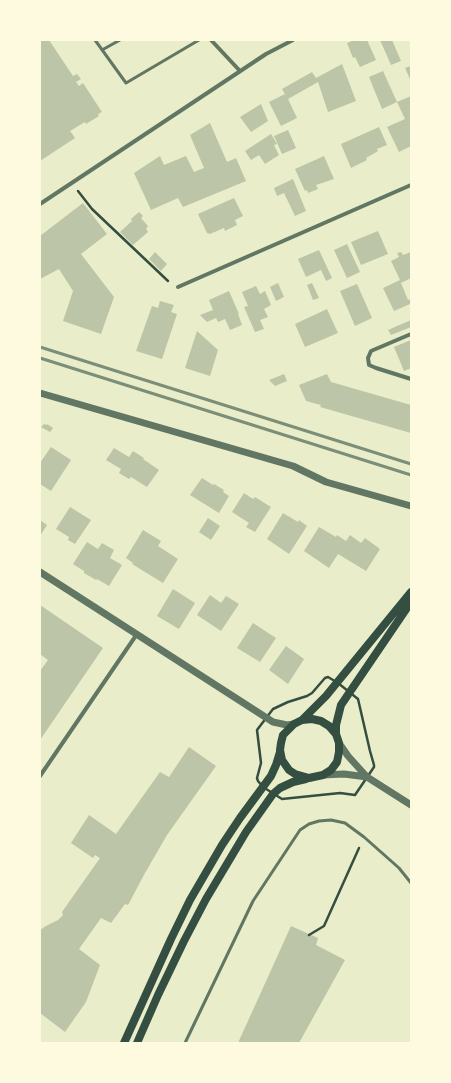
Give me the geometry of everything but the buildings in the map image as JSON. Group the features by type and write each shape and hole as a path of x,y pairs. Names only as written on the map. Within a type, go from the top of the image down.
{"main road":[{"path":"124,1043 190,900 226,840 271,776 276,765 283,735 294,724 302,720 320,704 411,592"},
{"path":"137,1043 158,995 206,899 246,832 273,794 280,788 293,782 323,775 331,770 337,762 340,752 336,734 337,716 341,705 411,602"},
{"path":"302,720 312,719 321,721 329,726 336,734"},
{"path":"280,750 282,760 289,770 300,776 309,778"}],"street":[{"path":"211,40 240,71"},
{"path":"40,204 266,54 294,40"},
{"path":"178,287 411,185"},
{"path":"411,334 371,351 368,358 369,365 411,379"},
{"path":"40,393 293,466 326,482 411,506"},
{"path":"40,572 266,718 280,724 294,724"},
{"path":"40,776 137,634"},
{"path":"339,743 348,756 368,777 411,806"},
{"path":"323,775 344,774 368,777"}],"lane":[{"path":"95,40 126,83 198,40"},
{"path":"102,50 120,40"},
{"path":"185,1043 253,901 300,830 309,824 318,821 331,820 345,822 364,836 399,868 411,883"}],"path":[{"path":"84,200 167,280 178,287"},
{"path":"325,678 330,678 350,692 358,699 374,765 356,795 340,793 282,799 263,787 257,778 261,763 256,732 273,709 307,696 312,693 325,678"},
{"path":"309,935 324,926 364,836"}],"railway":[{"path":"40,347 411,464"},
{"path":"40,358 411,475"}]}
